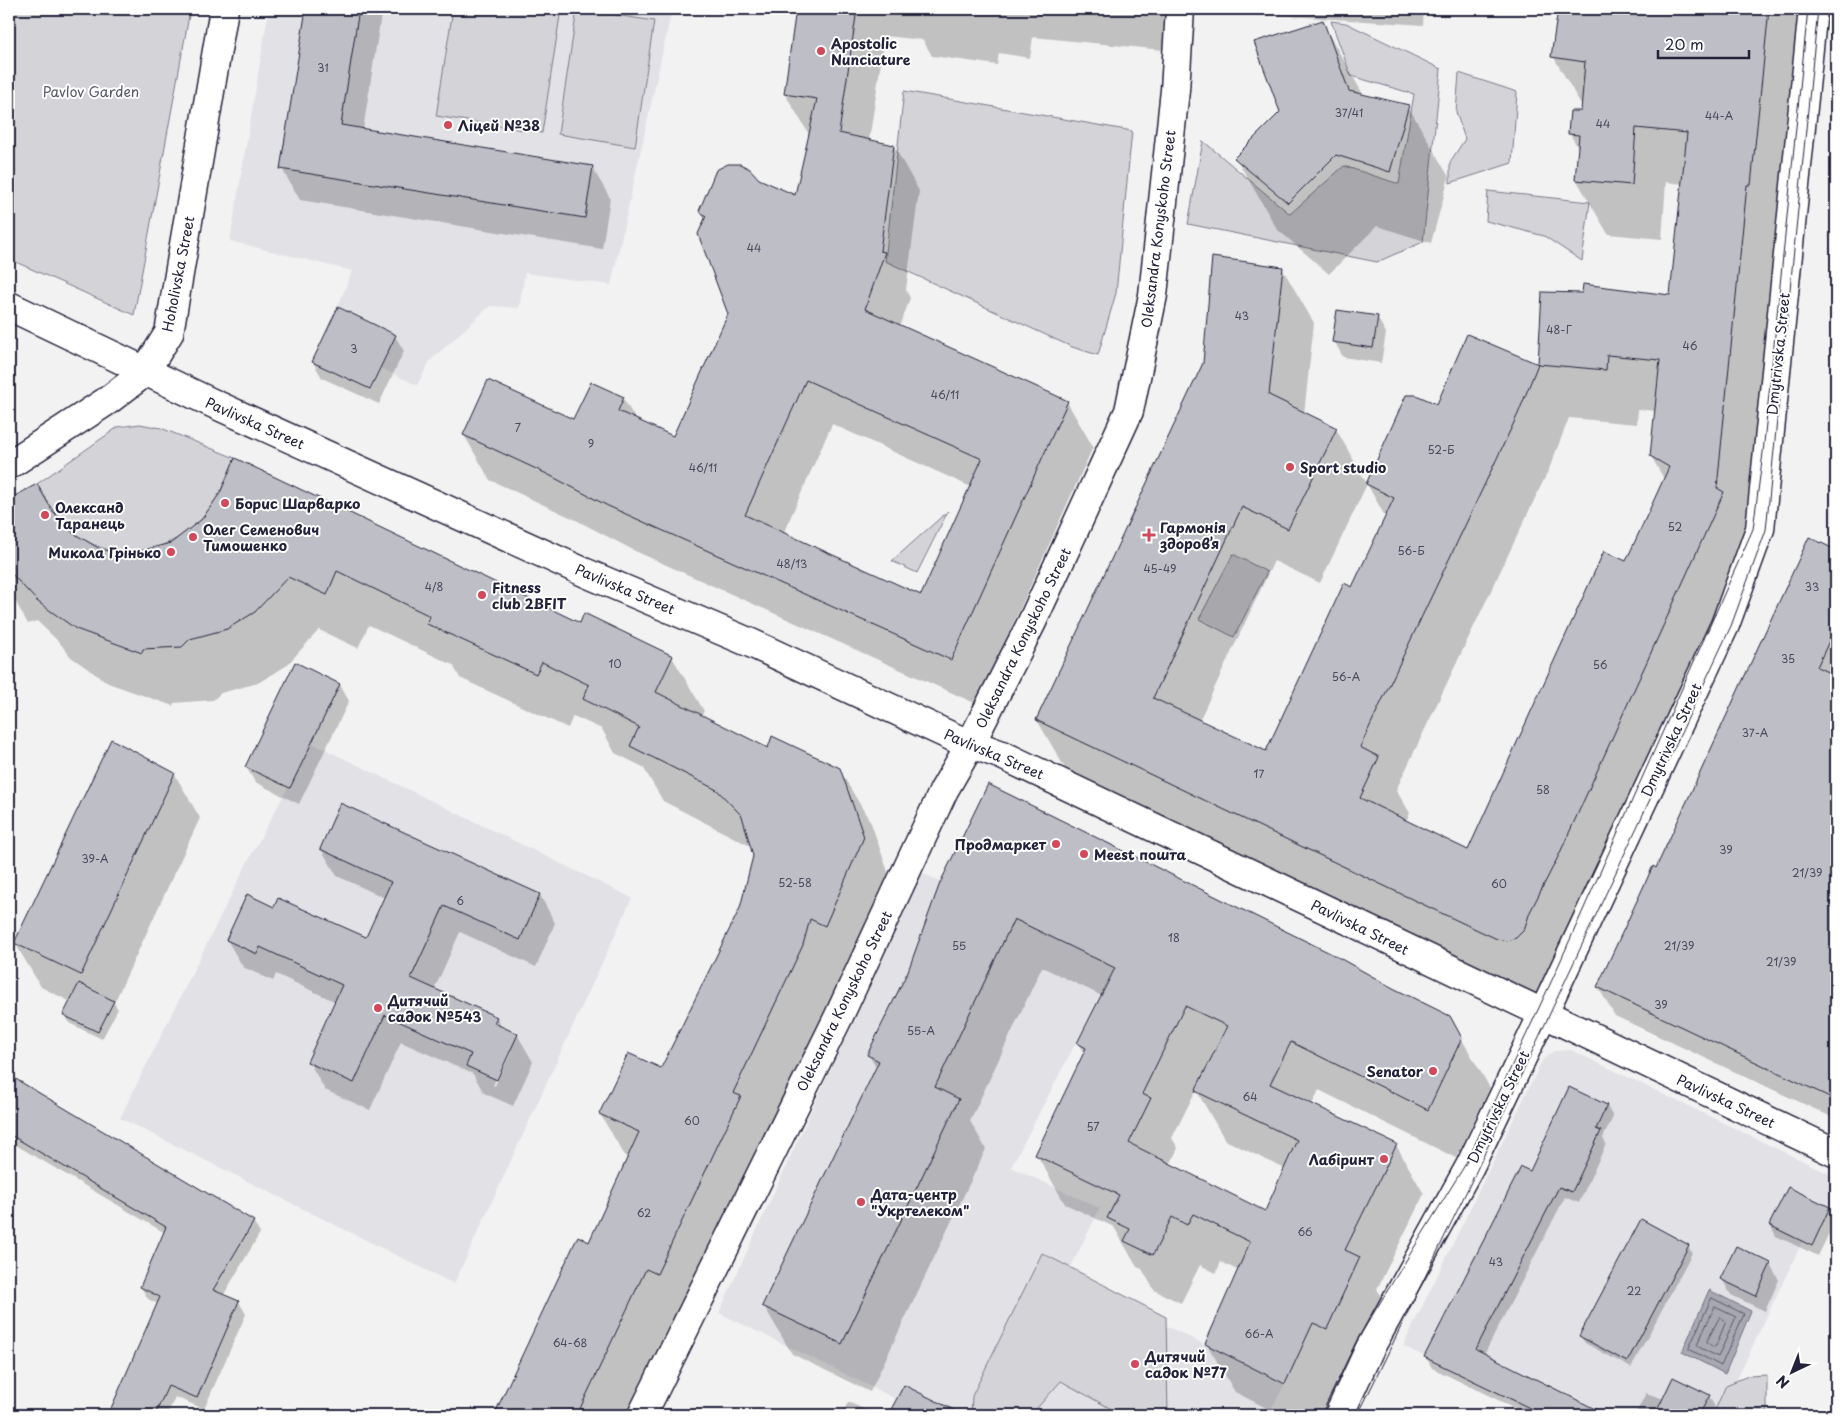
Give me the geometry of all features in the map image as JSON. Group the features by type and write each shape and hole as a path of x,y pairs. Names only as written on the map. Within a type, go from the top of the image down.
{"street":[{"name":"Hoholivska Street","path":"9,465 110,398 144,372 169,333 224,9"},
{"name":"Oleksandra Konyskoho Street","path":"642,1415 703,1287 838,1018 944,790 971,743 1062,560 1132,400 1153,295 1175,90 1180,9"},
{"name":"Dmytrivska Street","path":"1339,1415 1370,1348 1470,1166 1543,1014 1725,625 1760,529 1813,9"},
{"name":"Pavlivska Street","path":"9,306 92,344 144,372 586,573 753,644 955,738 1002,755 1836,1153"}],"shaded area":[{"name":"Ліцей №38","path":"269,9 672,9 611,285 525,273 519,308 490,306 430,361 417,385 380,368 370,389 312,362 338,307 352,271 230,241"},
{"name":"Дитячий садок №543","path":"312,743 632,898 454,1284 120,1118 247,863"},
{"path":"920,872 1115,968 1011,1167 1100,1208 1066,1277 1285,1384 1268,1415 929,1415 719,1313"},
{"path":"1571,1050 1836,1177 1836,1194 1812,1246 1802,1242 1720,1415 1530,1415 1533,1409 1403,1346 1543,1059 1554,1051"}],"green space":[{"name":"Pavlov Garden","path":"9,9 190,10 134,315 9,259"},
{"path":"453,9 561,9 542,133 436,116"},
{"path":"577,9 654,21 635,147 558,134"},
{"path":"1331,21 1346,23 1441,69 1423,242 1377,262 1188,224 1203,141 1290,214 1344,166 1399,184 1414,94 1351,76"},
{"path":"1459,73 1517,92 1512,163 1450,183 1450,162 1465,139 1456,112"},
{"path":"904,91 1132,131 1116,293 1098,355 1072,347 885,261"},
{"path":"1488,191 1590,202 1582,261 1544,236 1486,221"},
{"path":"140,424 161,428 235,458 213,505 202,519 188,531 157,547 140,551 106,549 89,543 68,528 53,510 37,484 118,427"},
{"path":"948,511 917,573 892,561"},
{"path":"1233,554 1267,572 1234,637 1199,619"},
{"name":"Дитячий садок №77","path":"1042,1253 1166,1317 1168,1413 1158,1415 1122,1415 1061,1381 1031,1415 971,1415 972,1396"},
{"path":"1767,1375 1767,1415 1713,1415 1726,1385 1748,1376"}],"water":[{"path":"1709,1290 1751,1311 1725,1374 1682,1352"}],"building":[{"path":"306,9 359,9 341,125 593,166 585,218 280,169"},
{"path":"796,9 857,9 839,133 894,145 880,251 885,252 865,309 1068,401 951,660 608,506 547,474 463,435 488,380 573,419 591,382 624,397 618,411 673,436 728,314 698,234 706,216 699,211 716,170 728,164 740,164 750,169 759,179 795,195 817,99 784,94","holes":["806,380 982,459 921,595 745,515"]},
{"path":"1558,9 1769,9 1751,185 1747,185 1717,488 1724,492 1559,855 1530,912 1524,930 1516,938 1507,941 1497,939 1439,912 1036,720 1203,363 1212,257 1283,267 1269,395 1337,428 1288,529 1242,507 1153,698 1266,751 1344,583 1352,587 1394,498 1366,484 1406,395 1416,395 1437,404 1467,334 1538,364 1542,292 1582,293 1583,284 1670,295 1687,133 1636,128 1632,185 1575,180 1579,135 1568,134 1570,111 1581,111 1585,62 1551,57","holes":["1607,355 1660,360 1650,456 1669,467 1626,561 1604,551 1468,850 1360,798 1379,757 1360,747 1518,414 1538,364 1606,370"]},
{"path":"1323,20 1349,91 1409,105 1390,172 1336,155 1288,203 1234,158 1280,112 1254,42"},
{"path":"338,307 396,335 370,389 312,362"},
{"path":"1337,310 1378,316 1373,348 1332,342"},
{"path":"235,458 580,623 584,613 673,656 656,692 768,748 772,736 840,768 864,837 825,926 810,919 803,945 733,1093 741,1096 657,1274 646,1269 577,1415 494,1415 578,1236 589,1242 639,1132 599,1114 628,1053 661,1068 740,908 753,856 742,816 717,790 630,746 639,727 583,699 589,685 542,662 536,674 427,624 430,616 337,571 327,595 288,577 255,612 227,629 190,639 182,647 143,649 142,653 76,629 38,602 9,571 9,499 37,484 52,510 73,533 102,550 136,552 171,543 202,519 220,493"},
{"path":"1809,537 1836,550 1836,626 1817,667 1836,676 1836,1100 1597,987 1653,866 1656,868"},
{"path":"295,662 340,684 290,788 245,767"},
{"path":"111,739 175,773 81,975 14,943"},
{"path":"988,784 1334,955 1393,988 1450,1016 1462,1038 1428,1110 1291,1042 1270,1084 1397,1144 1345,1250 1360,1257 1327,1329 1313,1323 1285,1384 1205,1344 1250,1242 1193,1214 1187,1225 1172,1217 1153,1255 1124,1241 1130,1229 1107,1218 1119,1195 1035,1155 1086,1048 1077,1043 1115,968 1014,919 935,1087 959,1099 842,1344 762,1306 879,1061 867,1055 908,971 940,883","holes":["1185,1006 1227,1026 1195,1091 1297,1140 1265,1211 1129,1143 1151,1098 1142,1094"]},
{"path":"340,803 540,894 520,940 444,906 411,978 497,1017 494,1023 518,1034 497,1080 466,1066 471,1054 385,1015 354,1083 307,1062 342,985 260,947 257,954 226,940 247,894 274,907 278,898 366,937 391,882 320,849"},
{"path":"79,983 114,1001 98,1032 63,1015"},
{"path":"9,1075 254,1221 213,1290 239,1301 197,1398 168,1386 155,1415 108,1415 160,1297 140,1287 166,1227 9,1134"},
{"path":"1569,1087 1607,1105 1596,1129 1601,1131 1572,1192 1559,1187 1476,1349 1607,1415 1544,1415 1424,1357 1521,1167 1530,1171"},
{"path":"1788,1187 1830,1207 1812,1246 1769,1225"},
{"path":"1641,1219 1689,1245 1627,1362 1579,1336"},
{"path":"1736,1246 1771,1263 1756,1296 1720,1279"},
{"path":"1673,1377 1710,1395 1699,1415 1655,1415"},
{"path":"904,1385 964,1415 888,1415"}],"tram line":[{"path":"1321,1415 1357,1340 1465,1165 1552,980 1753,529 1763,453 1808,9"},
{"path":"1358,1415 1474,1176 1731,626 1766,530 1818,9"}],"place":[{"name":"Apostolic Nunciature","path":"821,51"},
{"name":"Ліцей №38","path":"448,125"},
{"name":"Sport studio","path":"1290,467"},
{"name":"Борис Шарварко","path":"225,503"},
{"name":"Олександ Таранець","path":"45,515"},
{"name":"Гармонія здоровʼя","path":"1149,535"},
{"name":"Олег Семенович Тимошенко","path":"193,537"},
{"name":"Микола Грінько","path":"171,552"},
{"name":"Fitness club 2BFIT","path":"482,595"},
{"name":"Продмаркет","path":"1056,844"},
{"name":"Meest пошта","path":"1084,854"},
{"name":"Дитячий садок №543","path":"378,1008"},
{"name":"Senator","path":"1433,1071"},
{"name":"Лабіринт","path":"1384,1159"},
{"name":"Дата-центр \"Укртелеком\"","path":"861,1202"},
{"name":"Дитячий садок №77","path":"1135,1364"}]}
